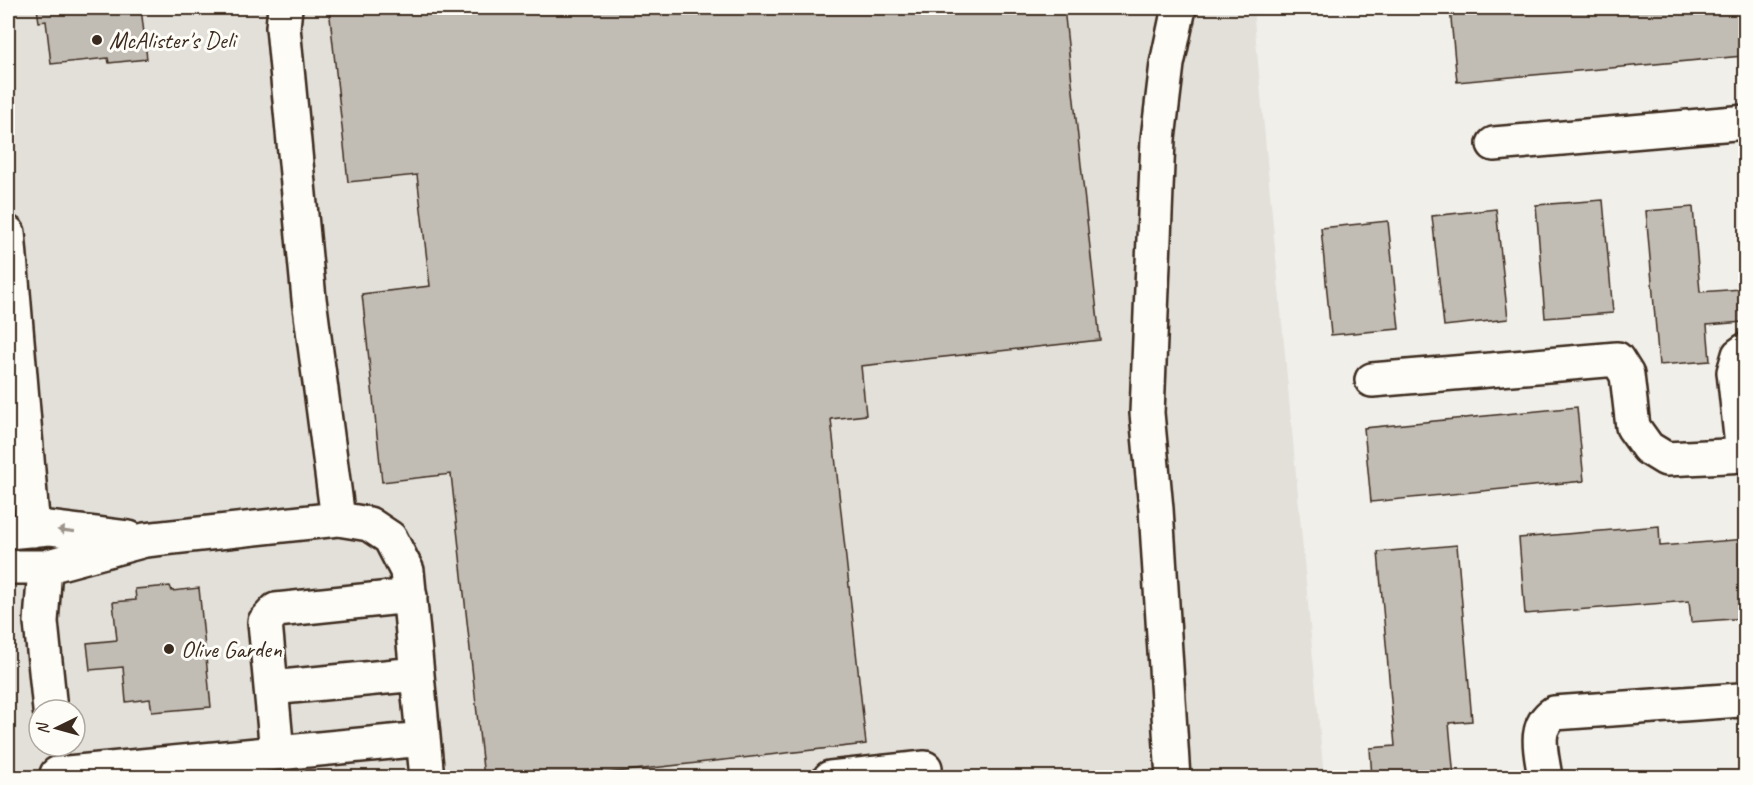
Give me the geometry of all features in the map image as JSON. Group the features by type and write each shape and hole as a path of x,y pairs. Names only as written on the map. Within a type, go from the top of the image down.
{"lane":[{"path":"285,8 284,27 309,298 338,519"},
{"path":"1173,777 1156,509 1147,412 1158,139 1167,64 1179,8"},
{"path":"1494,144 1746,122"},
{"path":"8,232 20,531 49,528 145,540"},
{"path":"1372,380 1617,359 1627,375 1634,427 1648,448 1666,459 1744,455 1734,372 1739,355 1746,350"},
{"path":"8,567 45,567 145,540 338,519 369,524 390,538 407,571 427,777"},
{"path":"45,567 41,622 49,698"},
{"path":"277,753 265,622 276,610 410,596"},
{"path":"271,688 417,674"},
{"path":"1545,777 1540,734 1544,720 1554,713 1740,700 1746,702"},
{"path":"56,766 277,753 423,739"},
{"path":"830,777 925,768"}],"shaded area":[{"path":"8,8 1253,8 1324,777 8,777"}],"building":[{"name":"McAlister's Deli","path":"37,8 141,8 147,59 109,63 108,58 51,64 46,21 39,22"},
{"path":"329,8 1064,8 1100,340 861,366 866,415 831,419 866,744 563,778 484,778 451,474 382,482 362,294 430,286 417,175 348,182"},
{"path":"1450,8 1738,8 1743,56 1457,82"},
{"path":"1603,200 1613,313 1545,318 1536,205"},
{"path":"1693,207 1700,292 1741,289 1743,322 1707,325 1710,361 1659,365 1646,211"},
{"path":"1496,209 1508,319 1444,326 1432,216"},
{"path":"1388,221 1399,329 1331,335 1321,228"},
{"path":"1577,407 1584,481 1371,502 1364,428"},
{"path":"1659,526 1660,546 1746,539 1746,618 1691,622 1689,601 1525,614 1519,538"},
{"path":"1457,545 1472,721 1449,723 1454,778 1372,778 1370,748 1395,746 1378,552"},
{"path":"170,586 172,591 199,588 211,707 152,712 150,699 126,702 123,667 90,670 87,643 117,640 113,602 136,600 135,589"}],"place":[{"name":"McAlister's Deli","path":"97,40"},
{"name":"Olive Garden","path":"169,649"}]}
